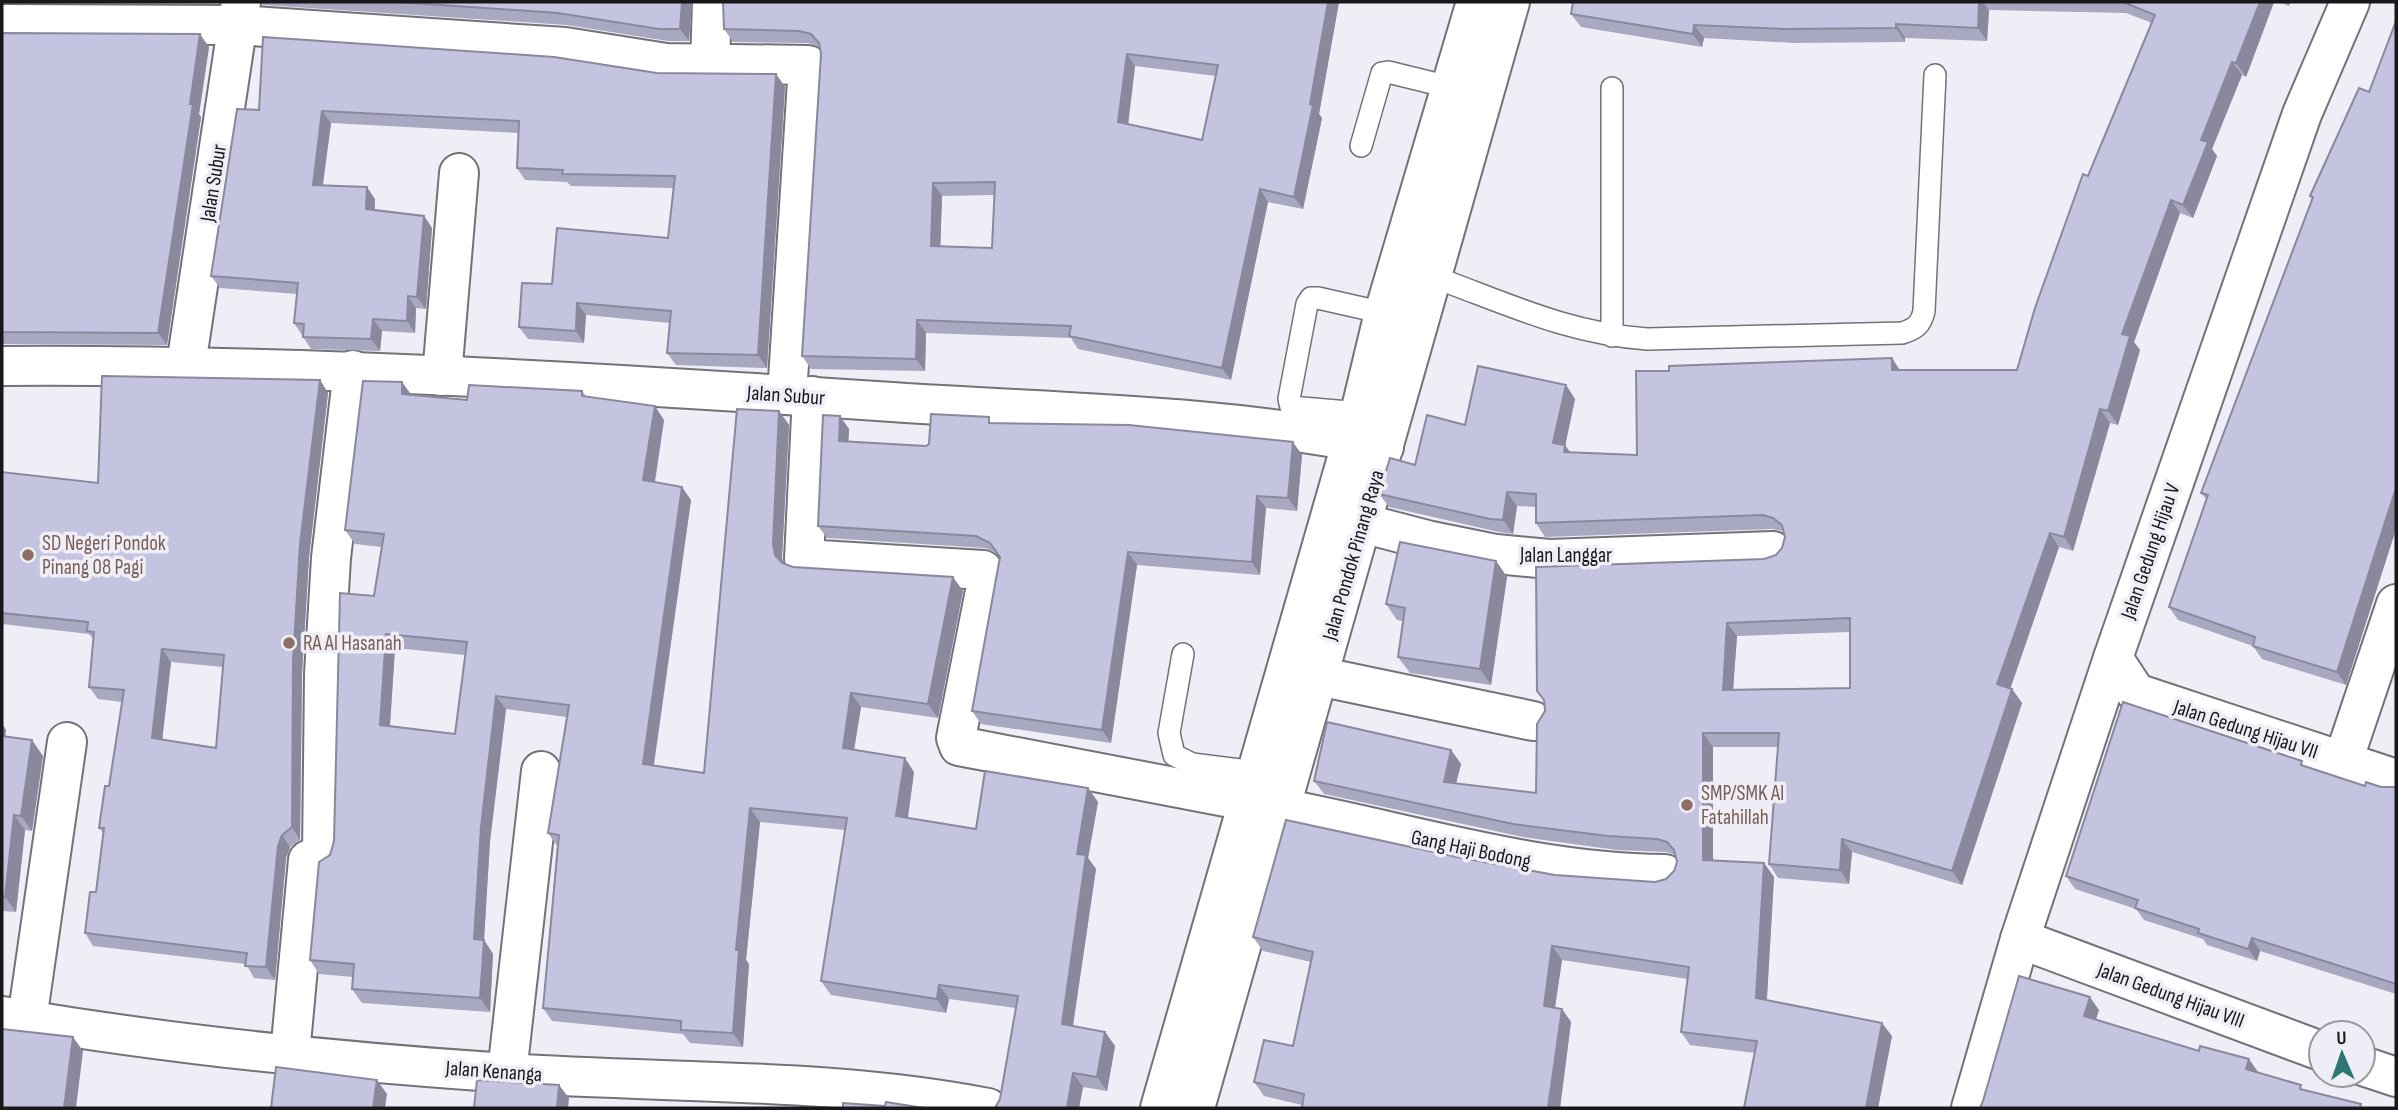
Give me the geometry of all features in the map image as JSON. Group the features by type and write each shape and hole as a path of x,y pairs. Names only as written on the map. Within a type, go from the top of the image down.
{"street":[{"path":"710,65 712,2"},
{"name":"Jalan Pondok Pinang Raya","path":"1195,1108 1261,794 1318,676 1362,523 1365,433 1384,313 1476,2"},
{"name":"Jalan Pondok Pinang Raya","path":"1160,1108 1261,794 1365,433 1430,276 1510,2"},
{"name":"Jalan Gedung Hijau V","path":"1970,1108 2020,939 2113,658 2302,114 2350,2"},
{"path":"2,24 239,13 565,47 656,62 809,67 799,396"},
{"name":"Jalan Subur","path":"186,365 239,13"},
{"path":"442,376 459,173"},
{"name":"Jalan Subur","path":"2,366 186,365 353,370 1365,433"},
{"path":"290,1054 308,860 322,855 324,674 331,558 353,370"},
{"name":"Gang Haji Bodong","path":"799,396 804,559 983,570 988,576 956,738 959,746 1261,794 1505,858 1559,867 1665,874"},
{"name":"Jalan Langgar","path":"1362,523 1438,542 1549,559 1773,551"},
{"path":"2343,761 2396,604"},
{"name":"Jalan Gedung Hijau VII","path":"2113,658 2136,693 2396,779"},
{"path":"1318,676 1533,721"},
{"path":"14,1018 67,743"},
{"path":"508,1073 541,771"},
{"name":"Jalan Gedung Hijau VIII","path":"2020,939 2307,1046"},
{"name":"Jalan Kenanga","path":"14,1018 290,1054 508,1073 848,1089 988,1108"},
{"path":"2377,1071 2396,1077"}],"lane":[{"path":"1361,146 1382,74 1388,72 1449,87"},
{"path":"1430,276 1535,317 1612,336 1701,338 1902,333 1913,330 1922,320 1924,311 1935,75"},
{"path":"1612,88 1612,336"},
{"path":"1365,433 1291,407 1289,399 1307,304 1314,298 1384,313"},
{"path":"1182,654 1169,733 1174,755 1261,794"}],"building":[{"path":"397,2 682,2 680,29 659,29 558,13"},
{"path":"723,2 1328,2 1310,104 1313,105 1294,197 1260,189 1222,368 1069,336 1071,326 917,320 916,359 802,356 821,54 819,43 811,34 799,31 724,29","holes":["1127,54 1218,65 1202,140 1118,122","995,182 992,248 931,246 933,183"]},
{"path":"1573,2 1979,2 1978,28 1896,24 1896,28 1784,29 1694,25 1693,34 1571,14"},
{"path":"2123,2 2260,2 2236,63 2232,62 2201,140 2208,142 2183,205 2171,200 2122,334 2130,336 2108,411 2100,409 2064,537 2050,533 1997,684 2012,689 1952,871 1842,839 1840,870 1769,864 1779,733 1703,733 1703,860 1764,863 1756,998 1882,1023 1866,1108 1744,1108 1757,1041 1681,1032 1689,967 1552,946 1544,1006 1562,1009 1548,1108 1302,1108 1304,1094 1254,1082 1264,1040 1293,1046 1313,952 1253,937 1286,820 1555,875 1655,882 1666,879 1674,871 1677,862 1674,850 1667,842 1657,839 1513,824 1314,781 1327,722 1451,750 1444,782 1536,793 1537,724 1545,711 1544,700 1537,691 1536,567 1764,559 1776,555 1782,548 1785,537 1782,525 1763,515 1536,523 1536,494 1507,492 1503,520 1490,519 1379,494 1390,458 1415,465 1427,415 1465,425 1478,366 1566,385 1553,443 1565,445 1564,452 1637,455 1636,371 1669,371 1669,366 1892,358 1892,370 2017,370 2035,308 2083,174 2088,176 2155,15","holes":["1850,618 1850,688 1723,690 1727,623"]},
{"path":"2396,21 2396,488 2337,672 2253,646 2255,637 2169,607 2208,495 2201,493 2313,197 2310,196 2359,88 2369,92"},
{"path":"2,33 200,34 190,104 193,104 158,333 2,332"},
{"path":"263,37 554,57 657,73 776,74 758,355 667,353 671,311 577,303 576,331 519,327 522,283 552,284 557,228 668,238 675,176 562,174 563,170 517,168 519,121 322,111 313,185 367,187 366,209 424,216 417,297 408,296 407,321 373,319 371,339 303,337 304,324 294,323 298,283 211,276 237,109 259,110"},
{"path":"102,376 320,380 300,544 293,661 292,827 282,835 278,846 266,967 245,966 247,953 85,933 90,892 96,892 104,828 99,828 105,786 109,786 124,690 89,687 94,632 87,631 88,622 2,613 2,472 98,483","holes":["162,649 224,655 216,748 152,738"]},
{"path":"363,381 402,382 402,394 467,400 469,385 582,391 582,396 655,406 643,480 682,487 643,764 704,773 737,409 779,411 773,544 775,555 782,563 793,567 953,577 928,704 851,693 843,748 905,758 896,816 976,829 985,771 1088,788 1077,854 1086,855 1062,1024 1105,1032 1097,1077 1073,1073 1067,1108 995,1108 1000,1099 1018,996 939,985 937,999 821,981 847,818 750,808 736,950 739,950 733,1033 681,1030 681,1021 543,1008 559,835 548,833 569,705 496,696 481,827 474,939 484,940 480,998 352,989 354,964 310,960 319,862 330,855 334,841 340,593 374,596 384,534 345,530","holes":["386,634 467,642 455,734 380,725"]},
{"path":"931,414 989,417 989,423 1129,425 1293,442 1288,498 1257,496 1252,562 1128,552 1102,730 972,711 1000,557 990,543 976,536 818,526 823,415 840,416 839,441 926,446 929,444"},
{"path":"1400,542 1496,561 1480,669 1398,657 1405,608 1386,604"},
{"path":"2123,702 2302,761 2301,765 2365,786 2366,782 2381,787 2396,787 2396,984 2252,938 2248,949 2198,933 2199,929 2135,908 2138,900 2066,876"},
{"path":"2,736 32,740 21,816 14,815 5,897 2,896"},
{"path":"2019,976 2090,997 2084,1016 2199,1051 2200,1046 2249,1059 2246,1069 2301,1085 2300,1089 2361,1104 2360,1108 1980,1108"},
{"path":"2,1029 73,1037 64,1108 2,1108"},
{"path":"276,1067 377,1080 373,1108 271,1108"},
{"path":"477,1080 559,1085 557,1108 474,1108"},
{"path":"886,1102 924,1108 843,1108 843,1103 885,1106"}],"place":[{"name":"SD Negeri Pondok Pinang 08 Pagi","path":"28,555"},
{"name":"RA Al Hasanah","path":"289,643"},
{"name":"SMP/SMK Al Fatahillah","path":"1687,805"}]}
